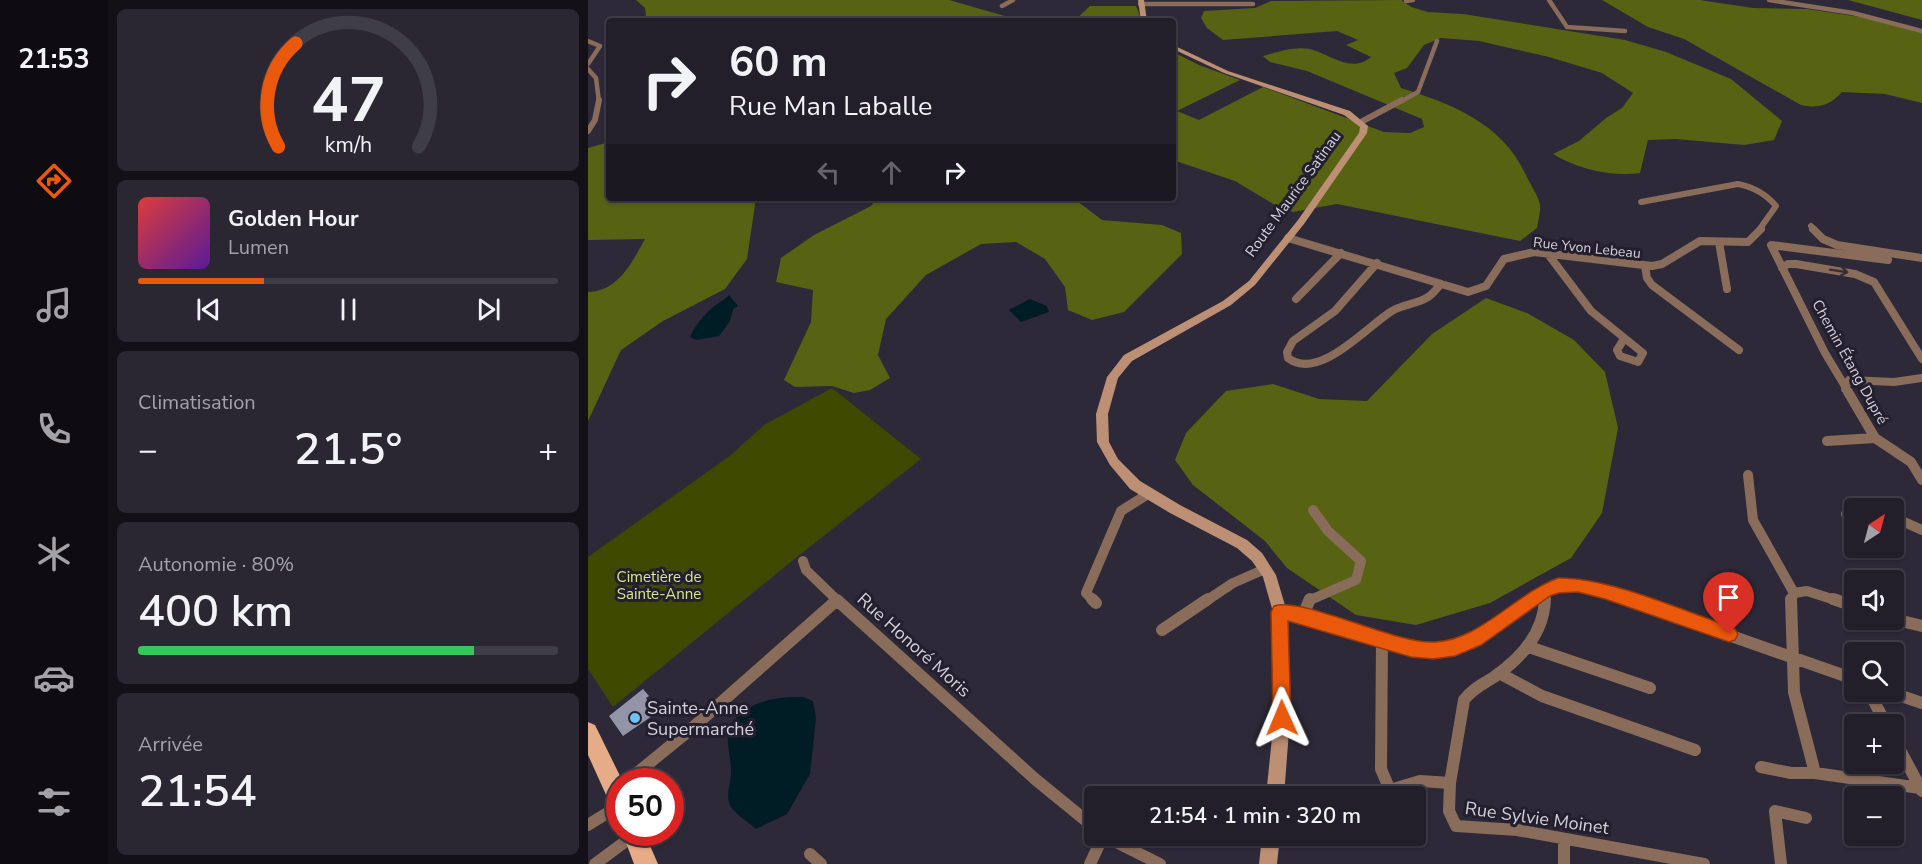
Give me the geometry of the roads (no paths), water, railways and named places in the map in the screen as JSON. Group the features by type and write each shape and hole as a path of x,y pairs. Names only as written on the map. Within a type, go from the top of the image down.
{"main road":[{"path":"1141,2 1144,18"},
{"name":"Route Maurice Satinau","path":"1176,47 1226,72 1347,113 1364,126 1362,133 1324,190 1243,292 1136,352 1119,367 1104,401 1103,442 1114,462 1148,494 1242,544 1257,557 1265,569 1280,612 1282,718 1276,786"},
{"path":"588,732 607,768"},
{"path":"639,846 646,864"},
{"path":"1268,864 1271,846"}],"street":[{"path":"1002,6 1013,0"},
{"path":"1406,1 1413,0"},
{"path":"1549,0 1567,27 1625,31"},
{"path":"1769,0 1853,13 1922,31"},
{"path":"1141,2 1252,4"},
{"path":"588,41 600,46 599,50"},
{"path":"1361,122 1418,92 1437,41"},
{"path":"588,64 599,50 606,48"},
{"path":"588,69 597,80 596,120 588,131"},
{"path":"597,80 606,78"},
{"name":"Rue Yvon Lebeau","path":"1288,238 1468,292 1479,292 1487,286 1507,256 1525,253 1548,254 1645,266 1662,264 1697,242 1748,242 1765,224 1776,206 1753,188 1738,184 1641,202"},
{"path":"1811,226 1823,239 1837,245 1922,258"},
{"path":"1719,242 1727,289"},
{"name":"Chemin Étang Dupré","path":"1888,260 1772,244 1771,246 1845,389 1875,438 1911,462 1922,480"},
{"path":"1296,299 1341,253"},
{"path":"1548,254 1597,317 1624,339"},
{"path":"1377,263 1335,311 1293,341 1287,352 1288,358 1296,364 1306,365 1344,349 1393,310 1427,298 1441,284"},
{"path":"1782,268 1788,264 1796,264 1855,274 1874,282 1922,359"},
{"path":"1645,266 1647,278 1652,285 1739,350"},
{"path":"1845,389 1849,380 1894,382 1922,378"},
{"path":"1827,441 1875,438"},
{"path":"1911,462 1922,459"},
{"path":"1748,475 1753,520 1794,593"},
{"path":"1096,603 1086,593 1121,511 1148,494"},
{"path":"1303,615 1308,600 1356,580 1361,561 1328,531 1313,510"},
{"path":"1904,522 1922,531"},
{"path":"803,561 806,570 837,600"},
{"path":"1162,630 1233,583 1265,569"},
{"path":"1280,612 1303,615 1411,649 1433,651 1455,648 1475,639 1544,591 1558,586 1578,585 1605,592 1844,675"},
{"path":"1450,783 1464,700 1470,692 1522,656 1529,647 1546,604 1544,591"},
{"path":"1794,593 1807,591 1844,603"},
{"path":"1794,593 1791,598 1791,656 1794,692 1815,774"},
{"name":"Rue Honoré Moris","path":"648,768 837,600 1035,779 1084,819"},
{"path":"1904,622 1922,626"},
{"path":"1382,640 1381,769 1388,786"},
{"path":"1529,647 1650,688"},
{"path":"1499,673 1542,696 1695,750"},
{"path":"1904,697 1922,703"},
{"path":"1904,758 1921,790"},
{"path":"1761,767 1921,790"},
{"name":"Rue Sylvie Moinet","path":"1400,786 1437,779 1450,783 1451,821 1456,826 1507,829 1704,864"},
{"name":"Rue Honoré Moris","path":"588,825 606,807"},
{"path":"1781,864 1775,811 1806,818"},
{"path":"1564,839 1564,864"},
{"path":"595,864 618,846"},
{"path":"1090,864 1099,846"},
{"path":"1124,846 1160,864"},
{"path":"810,854 821,864"}],"water":[{"path":"729,295 738,306 733,309 730,321 719,336 696,340 690,337 704,316"},
{"path":"1030,299 1047,306 1049,312 1021,322 1009,310"},
{"path":"803,697 813,701 816,718 810,774 787,814 756,829 736,813 729,803 731,770 728,728 743,712 761,702"}],"place":[{"name":"Sainte-Anne Supermarché","path":"635,718"}],"park label":[{"name":"Cimetière de Sainte-Anne","path":"659,586"}]}
